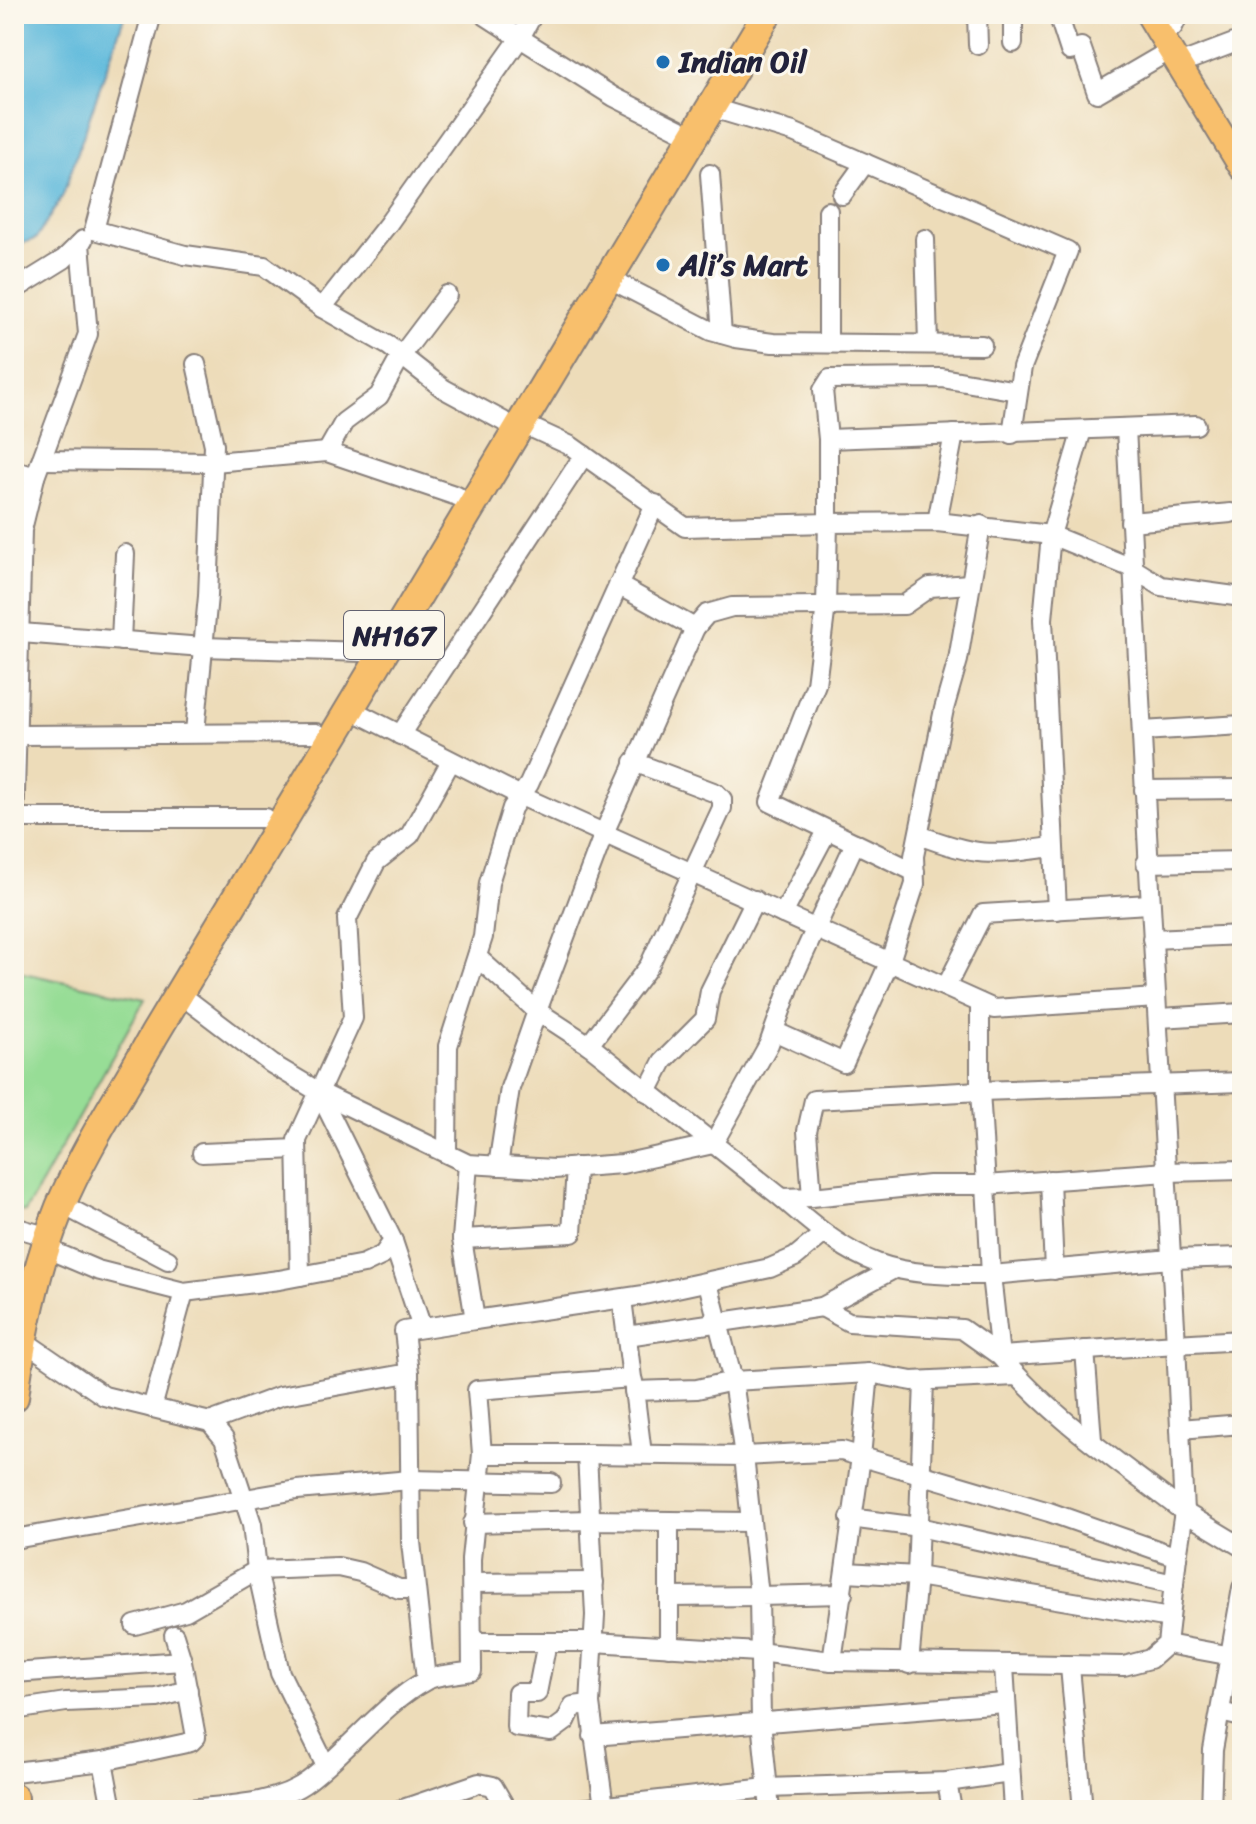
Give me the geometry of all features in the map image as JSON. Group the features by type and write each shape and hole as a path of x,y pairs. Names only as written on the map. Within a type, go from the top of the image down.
{"highway":[{"name":"NH167","path":"14,1303 36,1236 80,1139 457,496 610,279 750,14"},
{"name":"NH167","path":"14,1397 36,1236 61,1204 180,994 350,709 512,422 685,132 709,107 767,14"},
{"path":"14,1798 14,1810"}],"main road":[{"path":"1163,42 1242,168"}],"street":[{"path":"14,290 64,259 94,230 152,14"},
{"path":"483,14 614,97 685,132"},
{"path":"322,308 388,224 520,38 533,14"},
{"path":"977,14 978,45"},
{"path":"1013,14 1013,43"},
{"path":"1058,14 1070,51 1081,47 1097,93 1163,42 1179,14"},
{"path":"1240,14 1242,20"},
{"path":"1163,42 1189,60 1242,40"},
{"path":"709,107 793,132 1068,251 1022,367 1012,434"},
{"path":"842,195 865,163"},
{"path":"710,174 722,334"},
{"path":"828,211 828,343"},
{"path":"94,230 185,255 264,266 322,308 401,356 444,389 512,422 550,434 685,527 937,522 981,525 1051,535 1132,568 1161,586 1242,597"},
{"path":"925,239 928,344"},
{"path":"14,830 21,633 18,532 88,334 80,244"},
{"path":"610,279 722,334 773,343 982,345"},
{"path":"327,452 344,422 379,396 401,356 447,295"},
{"path":"195,732 214,462 214,445 196,364"},
{"path":"915,872 770,802 816,684 826,605 828,523 828,439 823,390 830,379 942,378 1017,391"},
{"path":"828,439 1196,425"},
{"path":"472,1642 594,1642 758,1652 832,1661 1070,1667 1124,1666 1150,1659 1167,1644 1184,1512 1160,1018 1146,863 1126,428"},
{"path":"1057,910 1043,619 1051,535 1082,430"},
{"path":"937,522 954,434"},
{"path":"14,470 214,462 327,452 457,496"},
{"path":"400,735 584,455"},
{"path":"447,1153 448,1046 477,957 489,883 512,808 521,796 655,504"},
{"path":"1130,522 1231,513"},
{"path":"774,1031 844,1063 890,961 915,884 919,835 944,709 958,660 981,525"},
{"path":"121,641 125,554"},
{"path":"498,1166 510,1088 537,1011 604,833 695,628 707,614 732,607 904,605 930,587 969,584"},
{"path":"618,585 695,628"},
{"path":"21,633 203,647 364,652"},
{"path":"350,709 521,796 994,1009 1156,998"},
{"path":"1142,731 1242,725"},
{"path":"19,735 316,733"},
{"path":"300,1276 297,1149 302,1124 353,1018 347,919 376,862 410,835 451,761"},
{"path":"589,1045 649,966 722,808 722,799 716,793 634,762"},
{"path":"1144,790 1242,789"},
{"path":"15,818 266,818"},
{"path":"783,914 827,831"},
{"path":"919,835 963,852 991,856 1053,847"},
{"path":"180,994 272,1064 319,1092 468,1164 576,1167 622,1164 713,1144 774,1031 815,929 855,843"},
{"path":"1146,863 1242,861"},
{"path":"647,1092 663,1061 705,1019 710,991 755,900"},
{"path":"946,987 983,914 1149,904"},
{"path":"1152,939 1242,935"},
{"path":"477,957 537,1011 589,1045 823,1234 856,1255 892,1270 937,1275 991,1275 1171,1259 1242,1257"},
{"path":"980,1003 980,1091 991,1275 1000,1356"},
{"path":"1160,1018 1242,1013"},
{"path":"812,1197 807,1131 814,1100 1161,1083 1242,1082"},
{"path":"319,1092 393,1241 422,1328"},
{"path":"202,1153 297,1149"},
{"path":"468,1164 462,1239 475,1320"},
{"path":"462,1239 572,1233 576,1167"},
{"path":"782,1198 929,1185 986,1185 1242,1170"},
{"path":"1050,1180 1054,1270"},
{"path":"61,1204 168,1260"},
{"path":"426,1680 415,1589 409,1373 404,1331 708,1283 770,1268 795,1257 823,1234"},
{"path":"36,1236 97,1270 184,1292 364,1264 383,1255 393,1241"},
{"path":"627,1336 822,1307 892,1270"},
{"path":"708,1283 733,1381 744,1456 759,1596 761,1721 770,1810"},
{"path":"152,1408 184,1292"},
{"path":"622,1299 642,1454"},
{"path":"822,1307 849,1322 962,1329 1000,1356 1016,1376 1184,1512 1242,1547"},
{"path":"21,1339 104,1396 210,1422 280,1396 409,1373"},
{"path":"1000,1356 1242,1340"},
{"path":"1085,1350 1092,1440"},
{"path":"178,1810 212,1808 283,1793 308,1782 325,1764 426,1680 472,1671 473,1523 482,1454 477,1390 633,1385 697,1389 733,1381 869,1373 924,1381 1016,1376"},
{"path":"832,1661 861,1457 869,1373"},
{"path":"909,1664 917,1576 924,1381"},
{"path":"210,1422 224,1439 233,1458 256,1545 257,1570 280,1673 325,1764"},
{"path":"1180,1429 1242,1424"},
{"path":"482,1454 744,1456 842,1451 1049,1512 1177,1557"},
{"path":"587,1454 594,1582 590,1704 604,1807"},
{"path":"14,1539 297,1490 410,1480 551,1483"},
{"path":"850,1518 919,1527 1174,1584"},
{"path":"473,1523 591,1520 750,1522"},
{"path":"669,1521 669,1647"},
{"path":"135,1625 186,1611 257,1570 338,1567 360,1572 399,1589 415,1589"},
{"path":"846,1572 917,1576 1170,1618"},
{"path":"472,1583 594,1582"},
{"path":"1211,1810 1210,1777 1220,1712 1236,1646 1242,1588"},
{"path":"670,1597 843,1594"},
{"path":"14,1772 103,1761 191,1742 197,1728 174,1635"},
{"path":"547,1642 537,1693 517,1693 516,1727 551,1732 566,1721 573,1706 590,1704"},
{"path":"1167,1644 1236,1646"},
{"path":"14,1673 182,1661"},
{"path":"1004,1666 1013,1810"},
{"path":"1070,1667 1083,1810"},
{"path":"14,1710 66,1702 157,1698 188,1690"},
{"path":"593,1736 1004,1703"},
{"path":"1220,1712 1242,1717"},
{"path":"103,1761 112,1809"},
{"path":"571,1810 767,1788 947,1782 1010,1773"},
{"path":"947,1782 952,1810"},
{"path":"400,1810 479,1783 493,1786 507,1810"},
{"path":"57,1810 118,1810"}],"green space":[{"path":"14,971 145,999 25,1212 14,1209"}],"water":[{"path":"14,14 125,14 63,195 36,239 14,246"}],"place":[{"name":"Indian Oil","path":"663,62"},
{"name":"Ali’s Mart","path":"663,265"}]}
